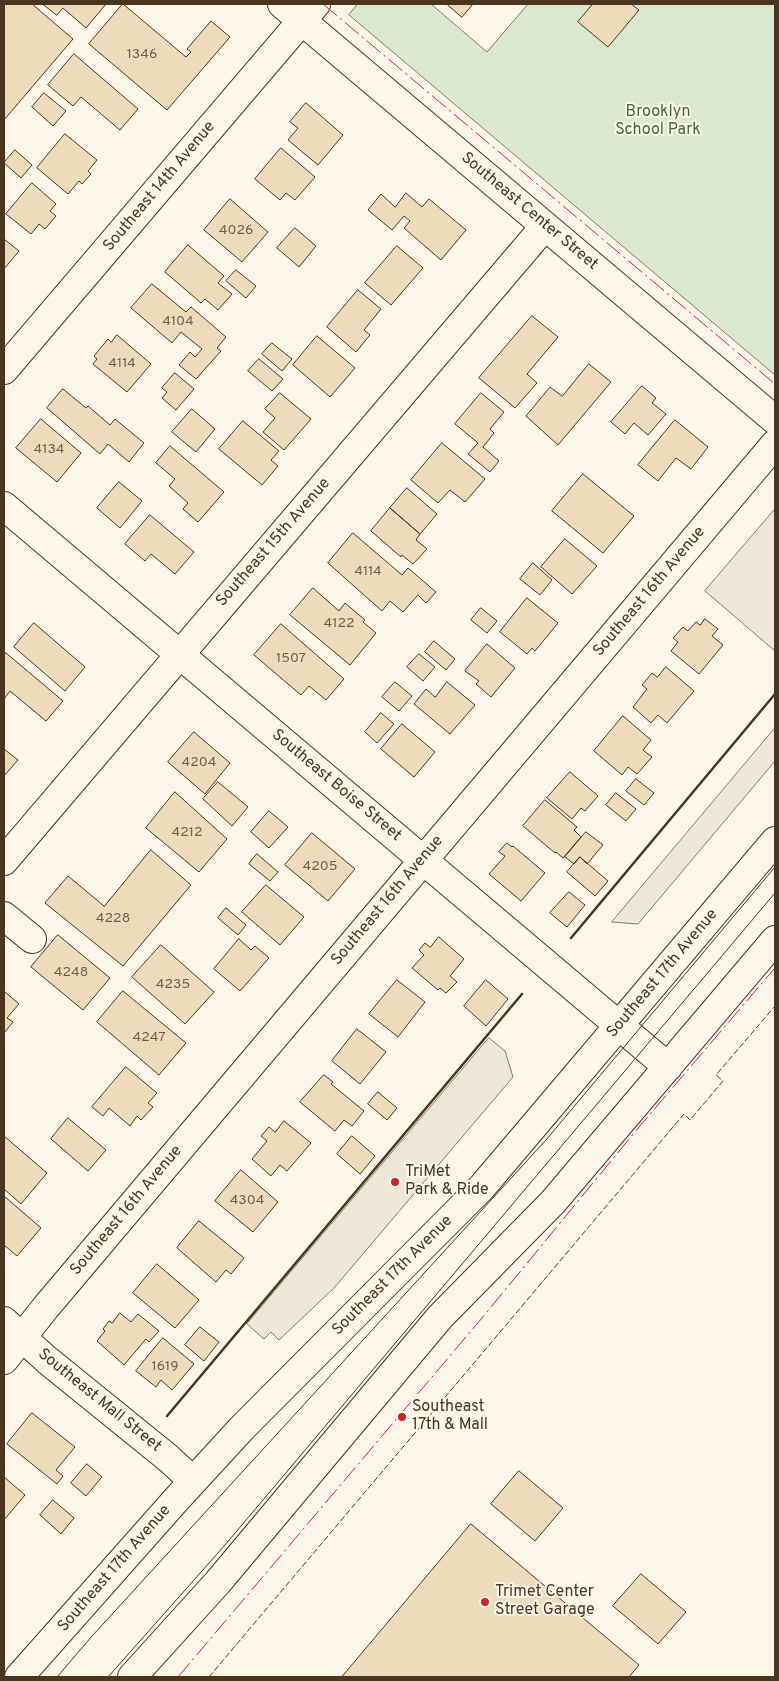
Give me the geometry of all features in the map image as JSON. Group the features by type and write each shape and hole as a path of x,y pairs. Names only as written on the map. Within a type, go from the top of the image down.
{"street":[{"name":"Southeast Center Street","path":"300,9 545,226 775,420"},
{"name":"Southeast 14th Avenue","path":"4,370 300,9"},
{"name":"Southeast 15th Avenue","path":"4,861 545,226"},
{"name":"Southeast 16th Avenue","path":"4,1360 13,1329 423,860 775,444"},
{"name":"Southeast Boise Street","path":"4,506 668,1067"},
{"name":"Southeast 17th Avenue","path":"19,1677 193,1481 276,1393 482,1187 775,840"},
{"path":"4,916 32,939"},
{"path":"132,1677 218,1582 440,1317 553,1202 775,940"},
{"name":"Southeast Mall Street","path":"13,1329 47,1360 168,1458 193,1481"}],"green space":[{"name":"Brooklyn School Park","path":"358,4 431,4 487,52 528,4 775,4 775,375 349,15"}],"shaded area":[{"path":"775,509 775,651 705,591"},
{"path":"775,728 775,761 638,924 612,922"},
{"name":"TriMet Park & Ride","path":"489,1038 505,1051 513,1077 334,1288 279,1340 271,1332 264,1339 247,1324"}],"building":[{"path":"4,4 32,4 73,39 4,120"},
{"path":"43,4 106,4 86,28 63,8 57,15"},
{"path":"123,4 186,57 191,52 187,49 211,21 230,37 167,110 89,44"},
{"path":"447,4 473,4 462,17"},
{"path":"593,4 631,4 639,10 608,47 578,22"},
{"path":"74,54 138,109 120,130 81,97 73,106 48,85"},
{"path":"44,93 66,111 53,126 32,107"},
{"path":"306,103 343,135 318,165 288,140 298,128 290,122"},
{"path":"65,134 97,160 88,171 91,174 82,184 79,181 68,194 37,168"},
{"path":"281,148 315,177 295,200 286,193 280,200 255,179"},
{"path":"15,150 32,165 21,178 4,163"},
{"path":"32,183 56,204 50,211 56,216 45,229 39,224 31,234 6,214"},
{"path":"406,193 422,207 429,199 466,230 441,260 404,228 410,221 404,216 392,230 368,210 381,194 395,207"},
{"path":"230,199 268,232 242,262 204,230"},
{"path":"295,228 316,246 299,267 277,248"},
{"path":"4,239 19,251 4,269"},
{"path":"188,245 224,276 218,283 232,294 218,310 205,299 201,303 165,272"},
{"path":"397,246 423,268 391,305 365,283"},
{"path":"236,270 256,286 246,298 226,281"},
{"path":"152,284 186,312 191,307 226,337 217,348 221,351 196,379 179,365 190,352 195,357 202,349 181,332 172,343 131,308"},
{"path":"358,290 381,309 364,330 370,335 356,352 327,327"},
{"path":"532,316 558,337 527,374 537,383 515,408 479,378"},
{"path":"117,335 151,364 127,392 93,364 97,359 94,356 108,339 111,342"},
{"path":"317,336 355,368 330,397 293,365"},
{"path":"272,343 292,359 282,371 262,354"},
{"path":"259,359 283,379 272,391 248,371"},
{"path":"589,364 611,382 558,445 526,416 550,387 562,396"},
{"path":"175,373 194,389 176,410 162,398 167,392 162,388"},
{"path":"642,386 656,398 652,403 666,414 648,435 634,423 625,434 611,422"},
{"path":"63,389 86,408 88,406 110,425 115,419 144,443 129,462 108,444 100,454 47,408"},
{"path":"280,393 311,419 284,450 263,432 275,418 265,409"},
{"path":"481,393 504,412 490,429 494,433 483,447 499,461 490,472 468,454 478,443 455,424"},
{"path":"192,409 215,429 196,452 172,432"},
{"path":"41,419 81,453 57,482 16,448"},
{"path":"675,420 708,447 691,469 676,458 658,481 638,465"},
{"path":"243,421 279,451 271,460 278,466 262,485 219,449"},
{"path":"442,443 485,479 465,502 450,490 438,503 411,480"},
{"path":"170,446 224,492 198,522 183,509 188,503 169,486 175,479 156,463"},
{"path":"583,474 634,516 603,553 552,511"},
{"path":"119,482 142,501 120,528 97,508"},
{"path":"407,488 437,514 420,534 390,508"},
{"path":"390,508 420,534 416,540 427,549 413,564 402,555 401,557 371,531"},
{"path":"150,515 194,552 175,574 151,554 145,561 125,544"},
{"path":"353,533 402,575 408,568 436,592 426,603 418,595 403,612 390,601 382,611 328,563"},
{"path":"565,539 597,566 572,594 541,567"},
{"path":"533,563 552,580 540,595 520,579"},
{"path":"313,588 339,611 345,603 365,620 363,622 376,633 350,665 290,615"},
{"path":"527,598 558,623 535,651 532,648 527,654 500,632"},
{"path":"481,608 497,621 487,633 471,620"},
{"path":"705,619 718,629 712,636 723,645 699,674 671,651 678,642 673,638 683,627 688,631 696,622 700,625"},
{"path":"34,623 85,667 65,691 14,647"},
{"path":"281,624 344,679 326,700 309,686 301,695 254,655"},
{"path":"434,641 455,659 446,670 425,652"},
{"path":"487,644 515,668 491,697 476,684 479,681 465,671"},
{"path":"6,653 63,701 46,721 10,691 4,699 4,656"},
{"path":"419,654 435,667 423,681 407,667"},
{"path":"666,667 694,691 667,723 658,715 651,723 633,707 647,689 642,685 652,673 657,677"},
{"path":"395,682 412,696 399,711 382,697"},
{"path":"447,682 475,705 450,734 414,704 426,689 435,697"},
{"path":"381,713 394,724 377,743 365,732"},
{"path":"623,716 651,740 643,750 652,757 637,774 628,767 622,775 594,751"},
{"path":"402,724 435,752 414,777 381,749"},
{"path":"194,732 230,763 205,794 168,762"},
{"path":"4,749 18,760 4,776"},
{"path":"570,772 598,796 585,811 581,808 572,819 547,798"},
{"path":"636,779 654,793 644,805 626,791"},
{"path":"218,782 248,807 232,826 203,799"},
{"path":"175,792 227,839 199,872 146,828"},
{"path":"616,793 636,809 626,821 606,805"},
{"path":"545,800 577,827 574,830 581,837 563,858 523,826"},
{"path":"269,811 288,827 269,848 251,832"},
{"path":"586,832 603,845 587,864 580,857 574,864 565,857"},
{"path":"312,833 355,869 328,901 285,865"},
{"path":"507,843 545,873 521,901 489,874 505,856 499,852"},
{"path":"151,850 191,885 123,966 45,903 68,876 104,906"},
{"path":"257,854 278,872 270,881 249,864"},
{"path":"580,857 608,881 595,896 567,872"},
{"path":"266,885 304,917 280,945 242,912"},
{"path":"569,892 585,905 567,927 550,913"},
{"path":"226,908 246,925 238,935 218,918"},
{"path":"58,935 110,978 83,1010 31,967"},
{"path":"439,937 464,959 450,976 457,982 446,993 440,988 438,990 412,968 424,955 419,950 425,943 430,947"},
{"path":"239,939 251,950 255,946 269,958 240,991 214,969"},
{"path":"161,945 214,992 185,1024 132,977"},
{"path":"397,980 425,1002 398,1037 369,1014"},
{"path":"486,980 508,999 486,1026 464,1006"},
{"path":"4,991 19,1004 7,1018 13,1022 4,1033"},
{"path":"123,991 186,1043 159,1075 97,1022"},
{"path":"357,1029 386,1052 360,1084 332,1061"},
{"path":"126,1067 157,1093 148,1103 153,1107 141,1120 137,1116 130,1126 109,1108 103,1116 92,1107"},
{"path":"324,1075 333,1082 331,1084 364,1111 352,1126 344,1120 335,1131 300,1102"},
{"path":"378,1092 397,1108 387,1120 368,1104"},
{"path":"68,1118 106,1150 88,1171 51,1139"},
{"path":"284,1121 311,1143 287,1171 280,1165 271,1176 252,1159 267,1141 261,1136 269,1127 275,1132"},
{"path":"4,1136 47,1173 21,1204 4,1189"},
{"path":"352,1136 375,1156 360,1174 337,1154"},
{"path":"241,1170 278,1202 253,1232 215,1201"},
{"path":"4,1196 41,1228 17,1256 4,1245"},
{"path":"199,1221 244,1258 231,1274 226,1270 216,1282 177,1248"},
{"path":"157,1264 199,1300 175,1328 133,1293"},
{"path":"120,1313 131,1322 138,1314 159,1331 149,1342 146,1339 124,1365 97,1341 105,1331 103,1329 109,1321 112,1323"},
{"path":"200,1327 219,1342 204,1361 185,1345"},
{"path":"163,1338 194,1364 172,1390 161,1380 156,1387 136,1371"},
{"path":"32,1413 75,1447 56,1470 63,1476 57,1484 7,1444"},
{"path":"87,1464 102,1477 86,1496 71,1483"},
{"path":"519,1471 563,1508 535,1541 491,1504"},
{"path":"4,1477 25,1495 4,1520"},
{"path":"53,1500 74,1518 61,1534 40,1515"},
{"name":"Trimet Center Street Garage","path":"471,1524 639,1665 629,1677 342,1677"},
{"path":"641,1574 686,1612 658,1644 613,1606"}],"tram line":[{"path":"57,1677 93,1635 546,1140 775,867"},
{"path":"108,1677 225,1545 775,893"}],"fence":[{"path":"209,1677 684,1114 690,1120 723,1081 716,1075 775,1006"}],"wall":[{"path":"571,938 775,694"},
{"path":"167,1416 522,994"}],"power":[{"path":"323,4 775,384"},
{"path":"178,1677 482,1318 639,1127 775,968"}],"place":[{"name":"TriMet Park & Ride","path":"395,1182"},
{"name":"Southeast 17th & Mall","path":"402,1417"},
{"name":"Trimet Center Street Garage","path":"485,1602"}]}
